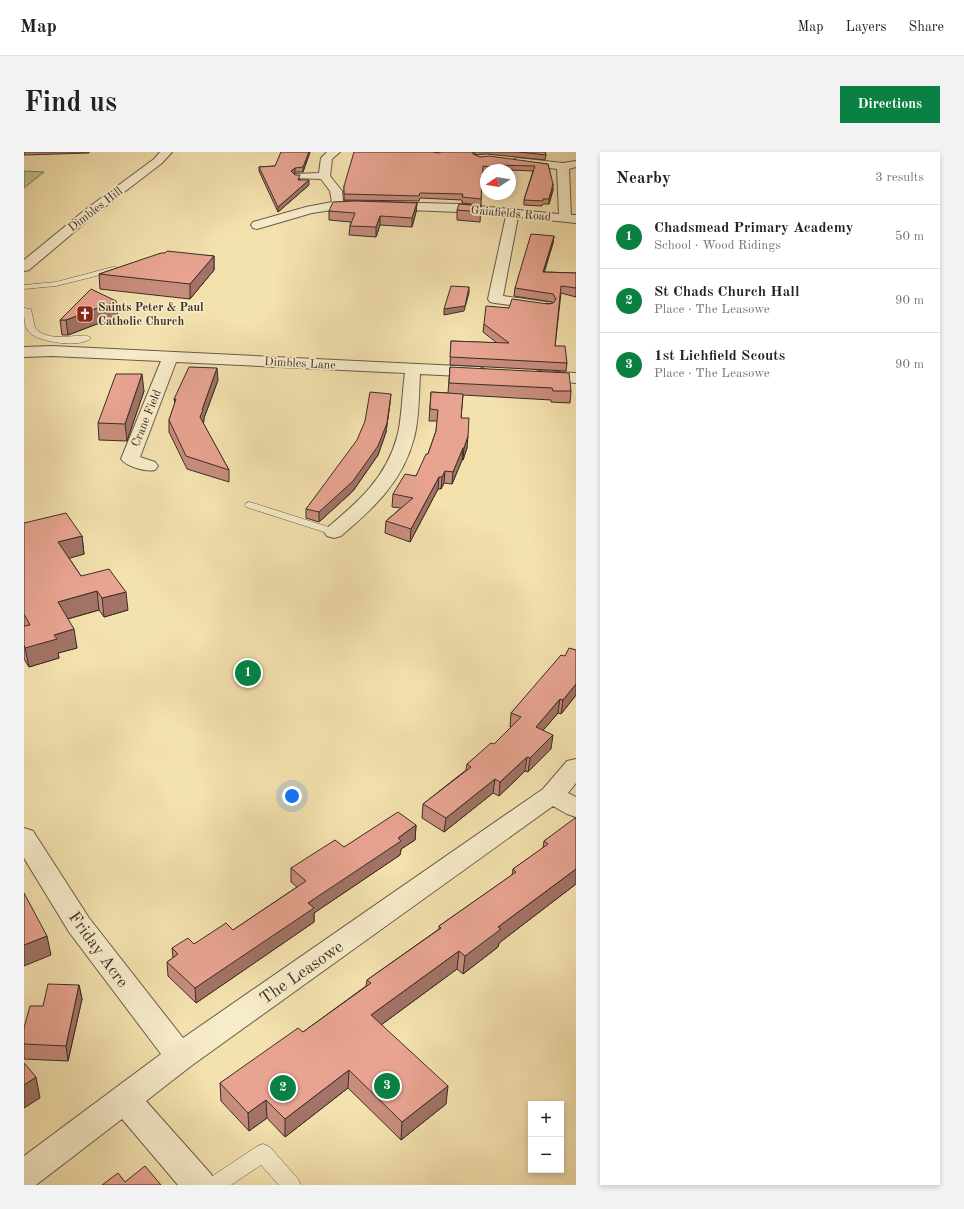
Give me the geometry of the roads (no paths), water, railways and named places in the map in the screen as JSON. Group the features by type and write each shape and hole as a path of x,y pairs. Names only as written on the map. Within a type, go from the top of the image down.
{"street":[{"name":"Dimbles Hill","path":"24,267 89,213 158,161 166,152"},
{"path":"334,152 327,158 324,176 336,191 338,205"},
{"path":"504,159 563,166 576,164"},
{"path":"563,166 571,218"},
{"path":"299,176 324,176"},
{"name":"Gaiafields Road","path":"257,225 310,210 338,205 393,205 513,212 571,218"},
{"path":"513,212 495,299 547,306"},
{"name":"Dimbles Lane","path":"24,352 52,351 491,373"},
{"name":"Crane Field","path":"150,466 130,459 170,357"},
{"path":"334,532 366,504 392,473 406,437 413,368"},
{"path":"522,375 576,378"},
{"name":"The Leasowe","path":"24,1175 180,1057 552,795 576,767"},
{"path":"552,795 576,808"},
{"name":"Friday Acre","path":"24,837 79,925 180,1057"},
{"path":"125,1099 199,1185"}],"lane":[{"path":"24,287 56,284 113,269"},
{"path":"24,310 28,311 29,324 33,331 42,336 59,340 87,338"},
{"path":"250,505 334,532"},
{"path":"215,1185 263,1153 291,1185"}],"place":[{"name":"Saints Peter & Paul Catholic Church","path":"85,314"},
{"name":"Chadsmead Primary Academy","path":"248,673"},
{"name":"1st Lichfield Scouts","path":"387,1086"},
{"name":"St Chads Church Hall","path":"283,1088"}]}
